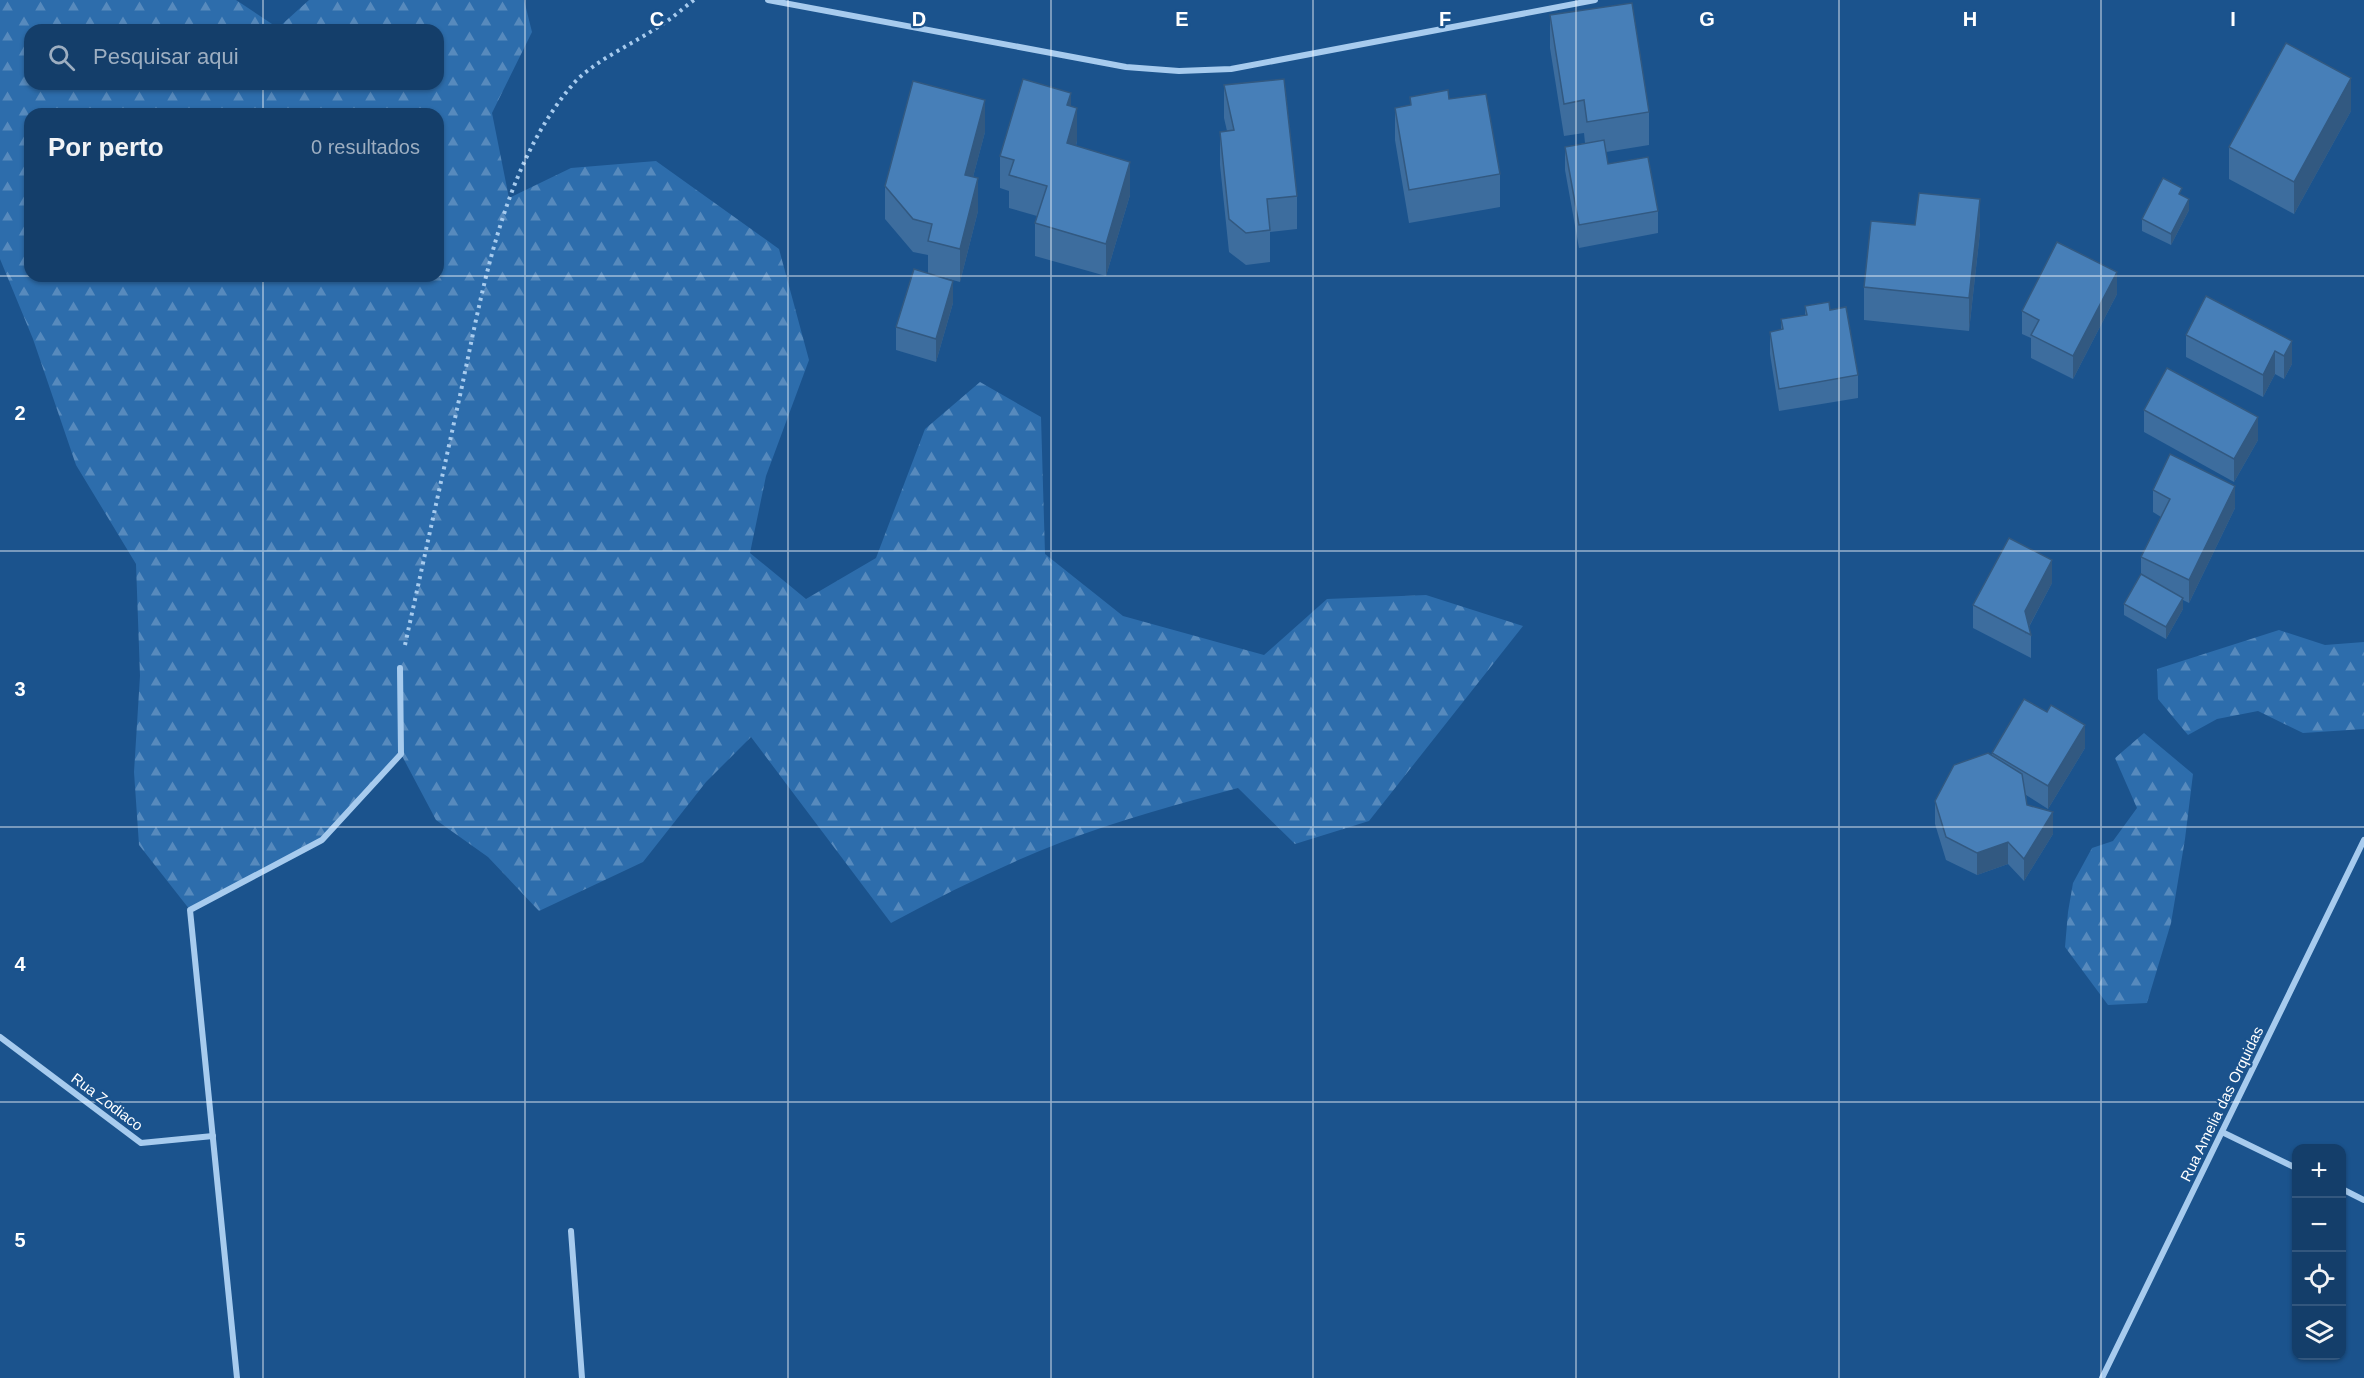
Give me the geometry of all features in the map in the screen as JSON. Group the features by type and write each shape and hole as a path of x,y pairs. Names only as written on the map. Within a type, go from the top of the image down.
{"street":[{"path":"768,0 1126,67 1179,71 1231,69 1595,0"},
{"path":"237,1378 190,910 322,840 401,754 400,668"},
{"name":"Rua Amelia das Orquidas","path":"2102,1378 2364,840"},
{"name":"Rua Zodiaco","path":"0,1037 141,1143 213,1136"},
{"path":"2222,1132 2292,1166"},
{"path":"2346,1191 2364,1200"},
{"path":"571,1231 582,1378"}],"path":[{"path":"400,668 484,285 509,199 548,117 576,81 608,58 663,25 693,0"}],"green space":[{"path":"0,0 236,0 272,24 24,24 24,90 444,90 444,24 282,24 309,0 524,0 532,32 492,113 509,198 571,168 656,161 779,249 809,360 766,476 750,553 806,599 876,558 925,429 980,382 1041,417 1045,554 1123,616 1264,655 1327,599 1426,595 1523,626 1369,821 1295,844 1238,788 1127,819 1062,842 975,880 891,923 751,737 706,782 643,862 539,911 488,857 436,820 401,754 322,840 190,910 139,845 134,772 140,676 136,564 76,465 33,339 0,259"},
{"path":"2279,630 2325,645 2364,642 2364,729 2303,733 2258,711 2217,719 2188,735 2158,699 2157,669"},
{"path":"2144,733 2193,774 2185,839 2171,923 2147,1003 2108,1005 2065,947 2068,912 2073,883 2092,848 2113,841 2137,808 2115,758"}],"building":[{"path":"1632,3 1649,112 1587,122 1584,100 1564,104 1550,15"},
{"path":"2286,43 2351,78 2294,182 2229,147"},
{"path":"1023,79 1071,93 1067,105 1077,108 1067,143 1130,162 1106,244 1035,223 1047,186 1009,175 1014,160 1000,156"},
{"path":"1284,79 1297,196 1267,199 1270,230 1246,233 1229,219 1220,132 1234,130 1224,85"},
{"path":"913,81 985,100 965,175 978,178 960,249 928,241 932,224 913,219 885,186"},
{"path":"1448,90 1449,99 1486,94 1500,174 1409,190 1395,108 1411,105 1410,97"},
{"path":"1604,140 1608,164 1648,157 1658,211 1579,225 1565,147"},
{"path":"2163,178 2182,188 2179,194 2189,199 2171,234 2142,219"},
{"path":"1919,193 1980,199 1969,298 1864,287 1871,221 1915,225"},
{"path":"2057,242 2117,272 2073,356 2031,335 2039,320 2022,311"},
{"path":"914,269 953,281 936,339 896,327"},
{"path":"2206,296 2292,341 2284,356 2275,351 2263,375 2186,335"},
{"path":"1829,302 1830,310 1846,307 1858,375 1779,389 1770,332 1783,329 1781,319 1807,315 1805,306"},
{"path":"2167,368 2258,417 2234,459 2144,410"},
{"path":"2170,454 2235,486 2189,580 2141,557 2170,499 2153,490"},
{"path":"2009,538 2052,560 2025,611 2031,635 1973,605"},
{"path":"2141,574 2183,598 2166,627 2124,604"},
{"path":"2024,699 2047,712 2051,705 2085,725 2048,786 1992,753"},
{"path":"1988,753 2022,774 2027,805 2053,812 2024,859 2008,842 1977,853 1946,837 1935,801 1954,765"}]}
